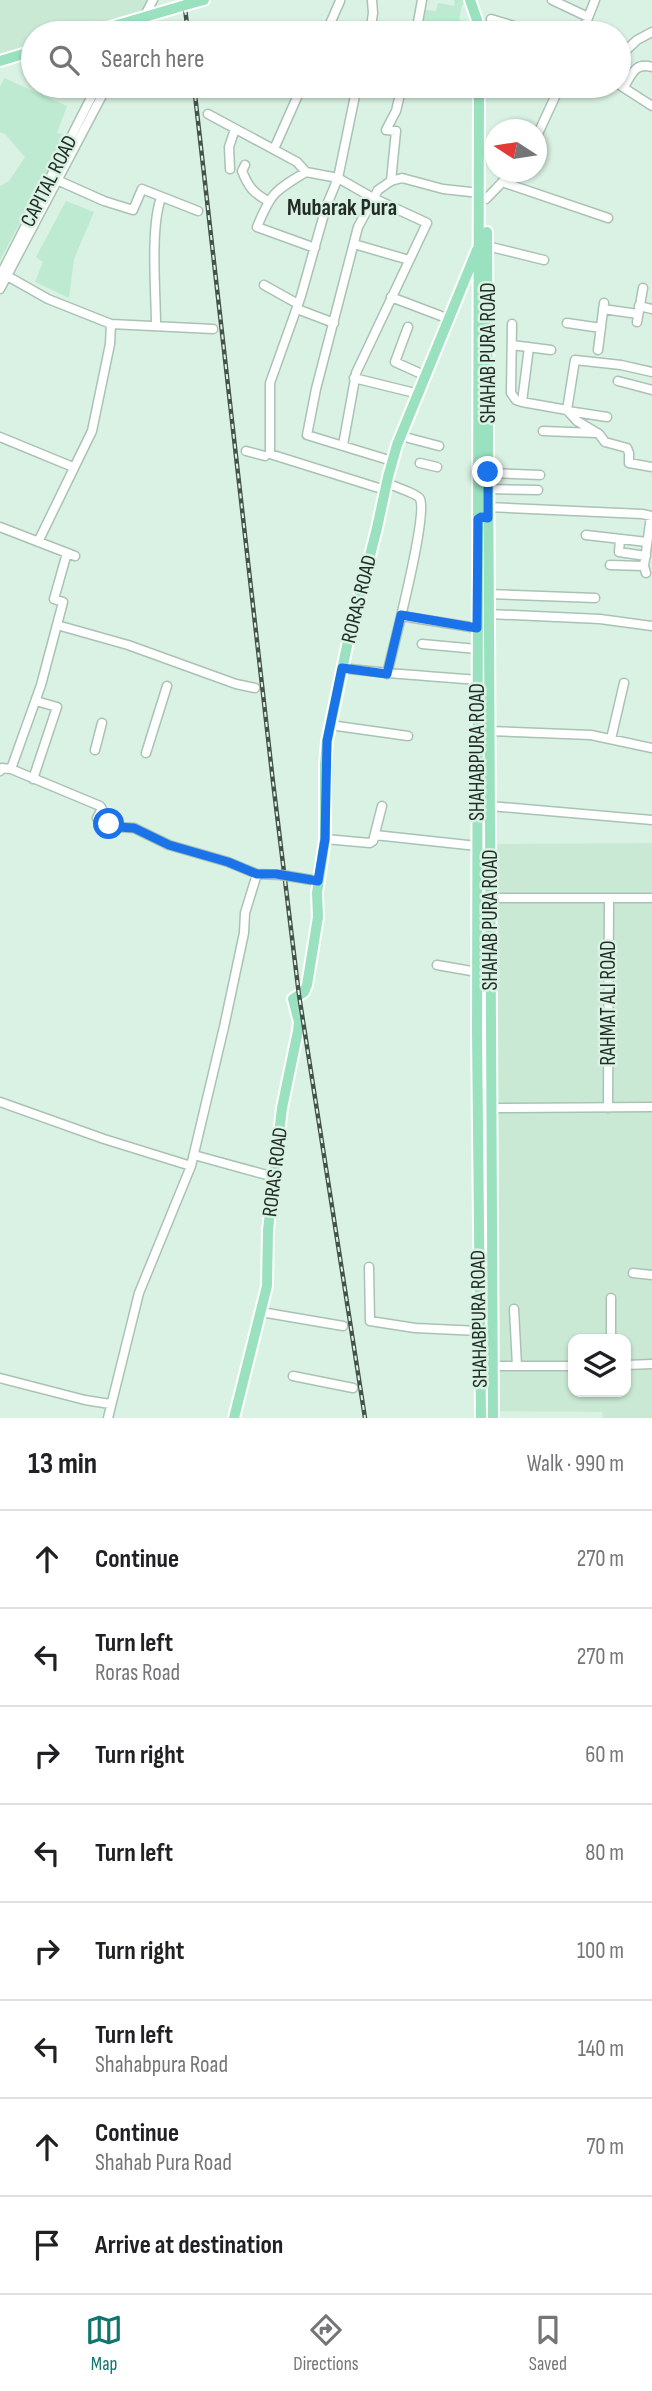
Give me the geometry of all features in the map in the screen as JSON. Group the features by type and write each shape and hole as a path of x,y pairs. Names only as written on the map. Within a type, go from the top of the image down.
{"main road":[{"path":"470,0 477,21"},
{"path":"478,0 482,21"},
{"path":"136,21 194,2"},
{"path":"0,61 21,55"},
{"path":"479,98 483,196"},
{"name":"SHAHAB PURA ROAD","path":"485,98 483,196 488,472 485,505 489,614 493,1418"},
{"name":"RORAS ROAD","path":"234,1418 267,1286 268,1230 282,1108 299,1022 293,999 304,992 308,983 318,917 317,892 325,839 325,765 342,668 392,461 449,319 484,245"},
{"name":"SHAHABPURA ROAD","path":"481,1418 477,1227 477,628 485,505 484,245"},
{"path":"477,898 490,898"},
{"path":"477,1108 492,1108"},
{"path":"477,1227 492,1228"}],"street":[{"path":"144,17 153,0"},
{"path":"372,0 372,21"},
{"path":"418,21 422,0"},
{"path":"552,0 588,17"},
{"path":"586,21 595,0"},
{"path":"332,21 341,1"},
{"path":"491,19 500,21"},
{"path":"631,46 652,32"},
{"path":"631,76 641,65 652,67"},
{"path":"631,92 652,106"},
{"path":"0,289 3,275 57,180 97,98"},
{"name":"CAPITAL ROAD","path":"3,275 97,98"},
{"path":"274,149 297,98"},
{"path":"355,98 338,178 326,207 271,383 270,454 386,486 417,496 421,502 417,542 387,674"},
{"path":"391,181 396,131 386,130 399,98"},
{"path":"545,119 555,98"},
{"path":"208,114 298,162 306,172 338,178 427,223 354,378 343,445"},
{"path":"230,169 229,146 235,129"},
{"path":"245,165 242,171 248,186 255,194 268,201"},
{"path":"306,172 277,189 268,201 257,227 315,248"},
{"path":"392,461 307,435 316,389 358,227 379,190 391,181 402,178 483,196 502,182 608,218"},
{"path":"57,180 104,201 133,210 142,189 198,211"},
{"path":"156,327 155,247 161,198"},
{"path":"354,244 409,260"},
{"path":"484,245 544,260"},
{"path":"3,275 48,299 111,324 213,328"},
{"path":"264,285 297,306 334,323"},
{"path":"638,314 643,288"},
{"path":"391,297 449,319"},
{"path":"598,349 603,306 638,314 652,309"},
{"path":"566,323 600,328"},
{"path":"38,542 92,430 110,344 111,324"},
{"path":"512,324 511,393 516,400 607,417"},
{"path":"408,327 395,362 426,376"},
{"path":"512,345 551,350"},
{"path":"522,402 528,347"},
{"path":"567,410 575,360 621,365 652,372"},
{"path":"354,378 419,394"},
{"path":"618,381 652,390"},
{"path":"567,410 577,421 599,434 605,442 629,450 629,463 652,467"},
{"path":"543,431 599,434"},
{"path":"401,436 439,446"},
{"path":"0,437 73,467"},
{"path":"246,451 265,456"},
{"path":"420,463 437,467"},
{"path":"488,472 540,475"},
{"path":"485,505 538,490"},
{"path":"485,505 652,516 645,565"},
{"path":"0,538 2,528 71,554 54,599 63,603 36,701 10,769"},
{"path":"586,535 648,542"},
{"path":"620,539 618,551 645,565"},
{"path":"610,565 645,565"},
{"path":"488,594 595,598"},
{"path":"489,614 600,619 652,626"},
{"path":"401,615 477,628"},
{"path":"57,625 128,645 236,684 255,688"},
{"path":"422,644 477,649"},
{"path":"342,668 477,680"},
{"path":"611,739 624,683"},
{"path":"146,753 166,686"},
{"path":"33,779 57,707 36,701"},
{"path":"95,750 102,723"},
{"path":"330,725 408,736"},
{"path":"489,731 591,735 652,748"},
{"path":"0,771 2,768 10,769 100,806 102,809 97,818 117,827 134,828 169,845 228,862 257,874 318,881"},
{"path":"325,839 370,843 375,835 382,806"},
{"path":"490,806 652,820"},
{"path":"375,835 477,846"},
{"path":"108,1418 139,1293 191,1166 224,1027 244,933 245,913 257,874"},
{"path":"490,898 652,898"},
{"name":"RAHMAT ALI ROAD","path":"608,1108 609,898"},
{"path":"436,965 477,972"},
{"path":"0,1102 191,1166"},
{"path":"492,1108 652,1107"},
{"path":"194,1155 274,1177"},
{"path":"369,1267 370,1321 415,1328 479,1331"},
{"path":"634,1273 652,1275"},
{"path":"611,1298 611,1334"},
{"path":"514,1309 517,1366"},
{"path":"261,1312 343,1326"},
{"path":"631,1365 652,1364"},
{"path":"493,1366 568,1366"},
{"path":"293,1376 353,1388"},
{"path":"0,1378 110,1404"}],"shaded area":[{"path":"0,0 151,0 145,11 111,21 21,21 21,49 0,55"},
{"path":"454,0 470,0 462,5 459,20 464,21 419,20 420,9 436,11 438,3 455,6"},
{"path":"4,78 21,86 21,98 49,98 67,106 57,133 67,135 0,260 0,186 9,181 25,157 5,134 0,132 0,87"},
{"path":"66,201 94,212 74,259 69,298 35,282 43,262 36,257"},
{"path":"652,843 652,1418 603,1418 602,1412 493,1411 490,844"}],"railway":[{"path":"184,0 187,21"},
{"path":"195,98 299,995 365,1418"}],"district":[{"name":"Mubarak Pura","path":"342,208"}],"route":[{"path":"109,824 134,828 169,845 228,862 257,874 276,874 318,881 325,839 327,741 342,668 387,674 401,615 477,628 478,519 485,516 488,518 488,472"}]}
